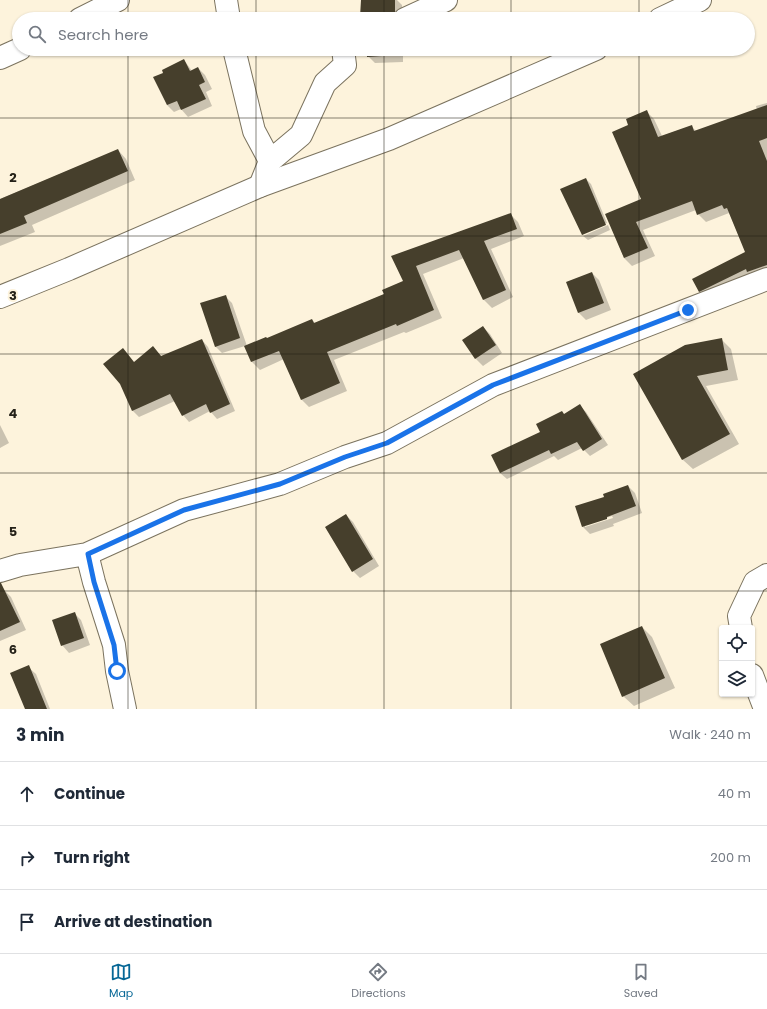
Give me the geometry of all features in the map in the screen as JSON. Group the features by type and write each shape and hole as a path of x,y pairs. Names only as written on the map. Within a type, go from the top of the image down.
{"street":[{"path":"94,12 118,0"},
{"path":"226,0 228,12"},
{"path":"420,12 446,0"},
{"path":"675,12 700,0"},
{"path":"0,58 12,53"},
{"path":"236,56 254,131 270,161"},
{"path":"260,186 270,161 301,134 325,83 345,65 344,56"},
{"path":"0,297 84,263 260,186 389,139 580,56"},
{"path":"0,571 20,565 88,554 184,510 280,484 345,457 387,443 493,385 767,279"},
{"path":"88,554 94,582 114,645 117,671 125,709"},
{"path":"740,625 739,616 755,582 767,575"},
{"path":"755,683 765,709"}],"building":[{"path":"361,0 395,0 395,12 360,12"},
{"path":"184,59 190,71 198,67 205,82 199,85 206,99 181,110 177,101 167,105 153,77 163,73 162,70"},
{"path":"767,105 767,138 759,141 767,161 767,265 747,272 746,269 699,292 692,279 745,252 727,208 724,209 722,205 697,215 692,201 636,222 648,248 624,258 605,214 641,199 612,132 628,125 626,119 647,110 658,137 692,125 694,131"},
{"path":"118,149 128,171 24,216 27,223 0,234 0,199"},
{"path":"586,178 606,225 582,235 560,189"},
{"path":"511,213 517,229 484,241 506,290 483,300 459,250 416,266 434,310 397,326 396,324 327,352 340,383 301,400 279,351 251,362 244,346 312,319 314,323 384,294 382,290 403,281 391,256"},
{"path":"592,272 604,303 578,313 566,282"},
{"path":"226,295 240,338 215,347 200,303"},
{"path":"483,326 496,345 475,359 462,340"},
{"path":"722,338 728,370 697,376 730,434 682,460 633,374 685,345"},
{"path":"202,339 230,404 210,413 206,404 182,416 170,394 132,411 120,384 103,364 123,348 134,362 153,346 161,356"},
{"path":"580,404 602,439 583,451 577,442 551,454 549,450 500,473 491,455 540,432 536,424 562,411 564,414"},
{"path":"628,485 636,506 607,517 607,519 582,527 575,506 604,497 603,494"},
{"path":"346,514 373,559 352,572 325,527"},
{"path":"0,583 20,622 0,631"},
{"path":"75,612 84,638 61,646 52,620"},
{"path":"642,626 665,678 622,697 600,644"},
{"path":"29,665 47,709 25,709 10,673"}],"route":[{"path":"117,671 114,645 94,582 88,554 184,510 280,484 345,457 387,443 493,385 688,310"}]}
